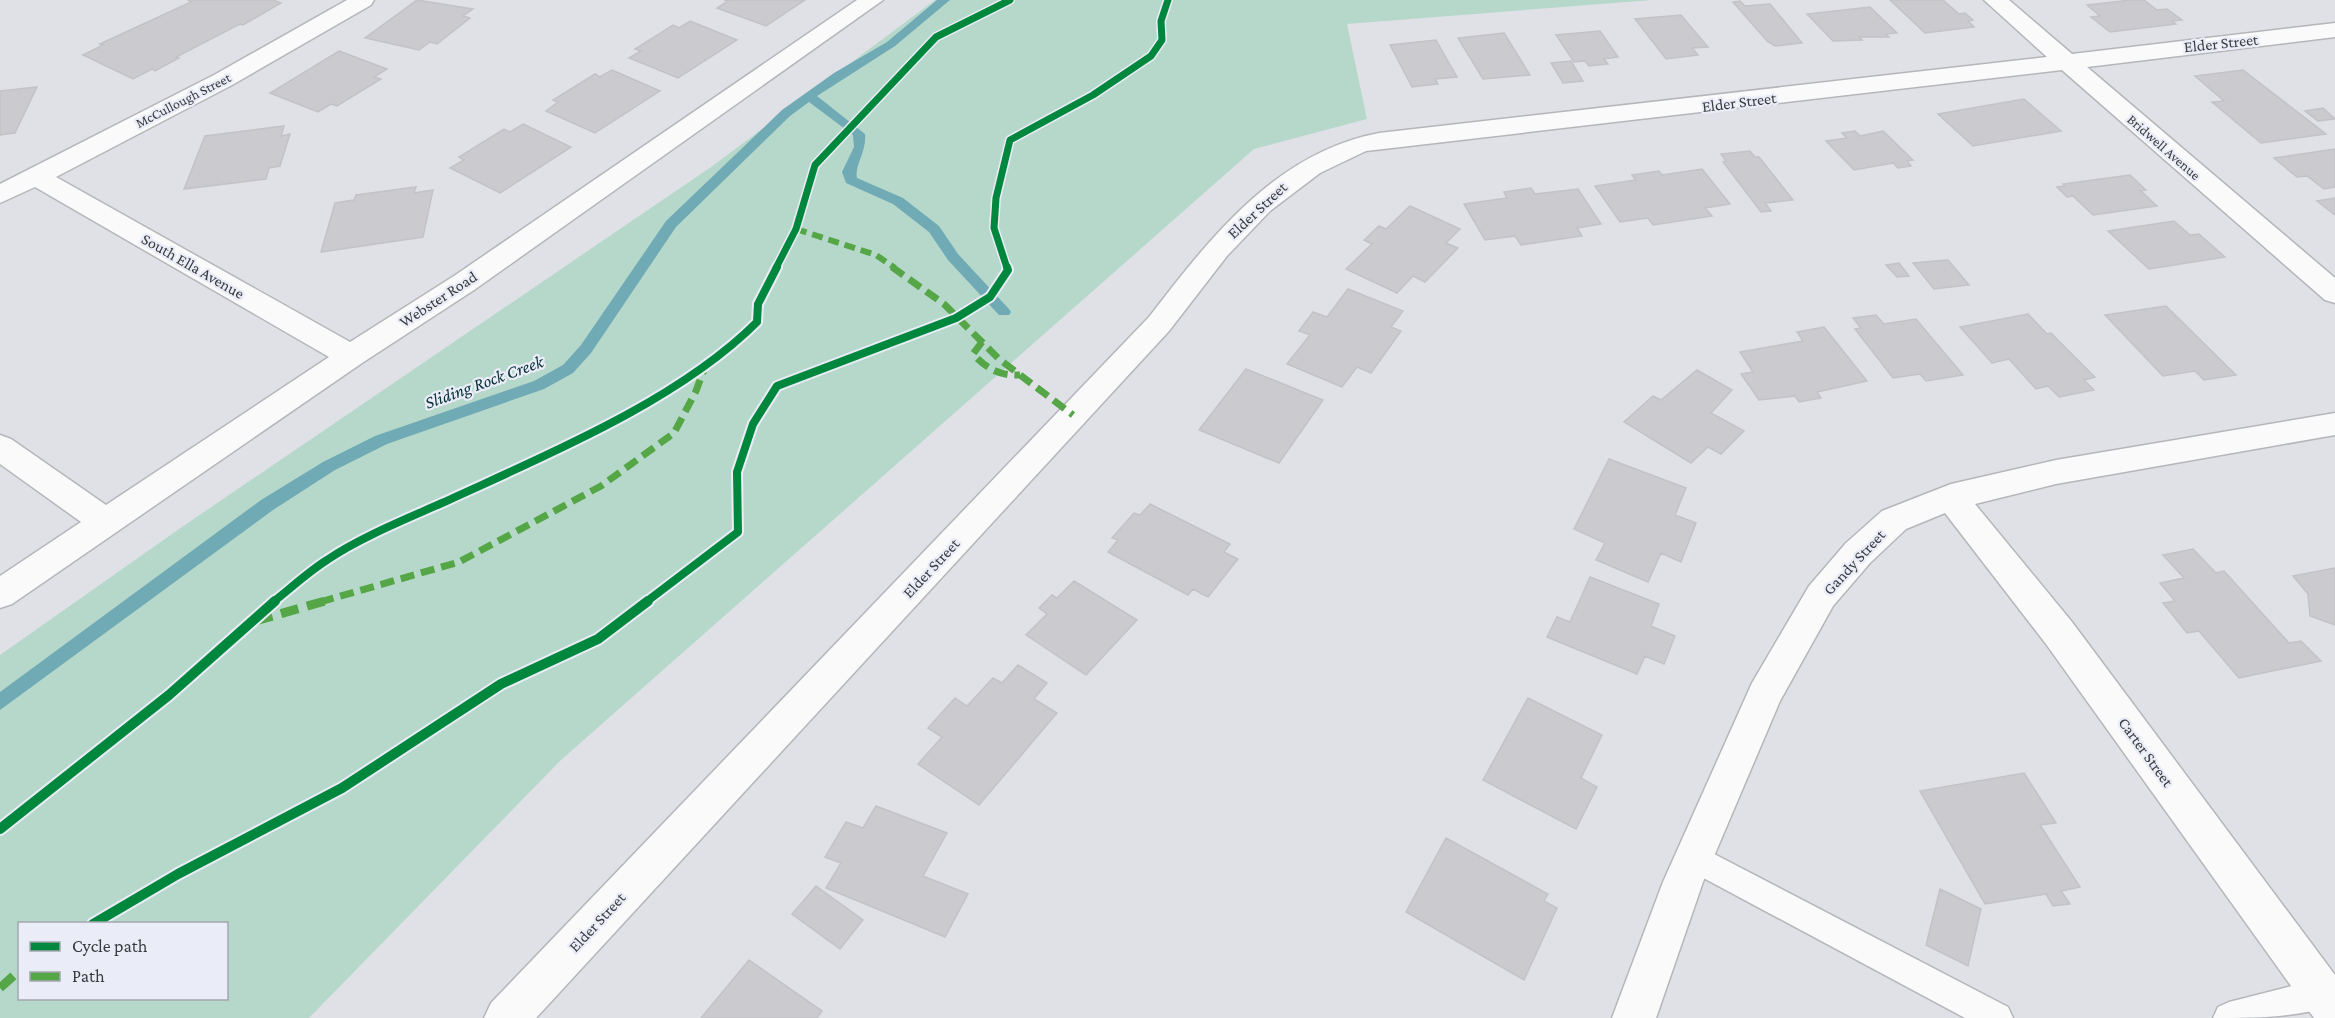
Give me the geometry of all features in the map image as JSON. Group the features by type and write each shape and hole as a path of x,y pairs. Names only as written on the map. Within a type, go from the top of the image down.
{"street":[{"name":"McCullough Street","path":"0,195 223,80 363,0"},
{"name":"Webster Road","path":"0,594 351,356 464,283 872,0"},
{"name":"Bridwell Avenue","path":"1995,0 2335,293"},
{"name":"Elder Street","path":"506,1018 1159,324 1216,248 1253,210 1292,177 1341,151 1370,142 1795,96 2064,61 2335,30"},
{"name":"South Ella Avenue","path":"35,176 351,356"},
{"name":"Gandy Street","path":"1634,1018 1694,857 1765,694 1821,596 1858,553 1894,520 1951,497 2056,472 2335,424"},
{"path":"0,447 105,522"},
{"name":"Carter Street","path":"1951,497 2059,633 2329,1003"}],"lane":[{"path":"1694,857 1997,1018"},
{"path":"2229,1018 2329,1003"}],"green space":[{"path":"935,0 1652,0 1347,24 1367,119 1254,149 561,760 309,1018 0,1018 0,655 179,529 711,167"}],"building":[{"path":"188,0 273,0 281,3 243,25 240,24 176,57 179,58 155,71 152,69 133,79 83,55 103,45 100,44 191,2"},
{"path":"417,0 473,9 463,16 470,18 437,44 430,42 419,50 365,38"},
{"path":"724,0 805,0 766,26 717,8 728,1"},
{"path":"1890,0 1943,0 1959,14 1965,13 1973,20 1968,21 1974,27 1925,33"},
{"path":"2144,0 2157,10 2167,9 2182,20 2172,21 2176,24 2110,32 2091,17 2100,16 2087,5"},
{"path":"1740,1 1745,6 1770,4 1802,43 1775,46 1767,41 1733,2"},
{"path":"1870,7 1897,33 1886,34 1889,37 1859,37 1862,40 1833,41 1807,14"},
{"path":"1681,15 1708,47 1692,48 1698,55 1666,59 1635,19"},
{"path":"690,21 737,40 678,78 629,58 641,51 635,49 673,25 679,28"},
{"path":"1600,31 1618,57 1604,59 1608,64 1589,66 1585,61 1574,62 1556,35"},
{"path":"1504,33 1530,75 1483,79 1458,38"},
{"path":"1436,40 1457,77 1435,79 1438,84 1412,87 1390,45"},
{"path":"339,51 387,69 374,77 381,79 337,106 331,104 318,112 270,93"},
{"path":"1571,61 1583,81 1563,83 1551,63"},
{"path":"612,70 660,91 595,133 546,111 558,102 553,100 595,74 600,77"},
{"path":"2243,70 2326,134 2261,143 2212,102 2224,101 2195,76"},
{"path":"37,87 15,133 0,135 0,91"},
{"path":"2024,99 2061,131 1973,146 1938,114"},
{"path":"2323,108 2335,119 2318,121 2305,111"},
{"path":"523,124 571,147 500,193 450,168 464,160 459,157 504,129 510,132"},
{"path":"284,126 281,136 290,134 280,166 269,168 266,179 184,189 205,136"},
{"path":"1855,131 1860,136 1883,131 1913,160 1907,161 1911,166 1898,168 1893,163 1854,170 1826,141 1847,138 1842,133"},
{"path":"2335,149 2335,187 2324,189 2307,176 2297,177 2274,158"},
{"path":"1750,151 1755,157 1759,157 1793,200 1765,203 1771,211 1761,212 1723,162 1726,161 1721,154"},
{"path":"1702,169 1730,204 1705,208 1712,216 1653,225 1648,218 1620,222 1595,186 1636,180 1632,175 1659,171 1662,175"},
{"path":"2130,175 2146,190 2141,191 2157,206 2093,215 2073,196 2067,197 2057,187 2065,186 2063,184"},
{"path":"416,187 414,193 433,190 423,237 321,252 335,203 354,200 356,195"},
{"path":"1531,188 1535,194 1578,189 1601,224 1577,228 1582,236 1521,245 1515,236 1485,240 1464,204 1507,198 1504,192"},
{"path":"2335,198 2335,215 2317,201"},
{"path":"1410,206 1460,229 1446,243 1458,248 1425,282 1413,276 1397,293 1346,269 1372,244 1364,240 1379,226 1386,229"},
{"path":"2174,221 2190,235 2199,234 2225,257 2149,269 2108,231"},
{"path":"1948,260 1969,285 1934,289 1913,263"},
{"path":"1899,263 1909,276 1897,277 1886,265"},
{"path":"1348,289 1403,311 1391,327 1401,331 1371,373 1357,367 1342,387 1287,364 1310,335 1299,331 1313,312 1327,317"},
{"path":"2166,306 2236,375 2204,380 2195,371 2163,376 2105,315"},
{"path":"2028,314 2047,334 2051,333 2095,377 2084,380 2094,390 2059,397 2048,386 2036,389 2009,359 1992,363 1960,327"},
{"path":"1876,315 1884,324 1916,319 1963,375 1926,381 1920,374 1893,378 1855,329 1861,328 1853,318"},
{"path":"1824,327 1867,381 1817,392 1821,398 1799,402 1795,396 1759,400 1741,374 1753,372 1740,352 1803,341 1797,332"},
{"path":"1246,369 1323,400 1279,463 1199,430"},
{"path":"1697,370 1732,390 1711,413 1744,431 1721,454 1708,447 1691,463 1624,422 1653,396 1661,400"},
{"path":"1609,459 1686,488 1675,515 1696,523 1681,562 1661,553 1648,582 1596,560 1605,543 1574,529"},
{"path":"1150,504 1230,544 1224,552 1238,559 1208,597 1193,589 1188,595 1108,552 1118,540 1112,538 1134,513 1140,515"},
{"path":"2193,549 2216,573 2224,571 2289,643 2301,641 2321,661 2239,678 2199,631 2187,633 2163,603 2175,601 2160,583 2184,578 2163,555"},
{"path":"2335,568 2335,625 2310,616 2308,594 2293,576"},
{"path":"1590,577 1659,604 1651,626 1675,636 1664,664 1645,656 1637,674 1547,637 1557,617 1570,622"},
{"path":"1074,581 1137,620 1086,675 1026,635 1047,614 1039,608 1052,595 1057,598"},
{"path":"1018,665 1047,683 1034,699 1057,713 979,805 918,764 942,737 928,728 955,698 967,706 993,678 1002,683"},
{"path":"1528,698 1602,735 1581,778 1597,787 1576,829 1483,780"},
{"path":"2024,773 2056,823 2040,825 2080,887 2061,891 2070,904 2053,906 2046,894 1985,904 1920,791"},
{"path":"876,806 947,833 923,876 968,894 945,937 826,888 841,863 825,857 846,822 863,828"},
{"path":"1446,838 1548,894 1544,901 1557,908 1524,980 1406,912"},
{"path":"816,886 863,920 840,949 792,914"},
{"path":"1940,889 1981,909 1968,966 1926,945"},
{"path":"749,960 822,1011 817,1018 701,1018"}],"waterway":[{"name":"Sliding Rock Creek","path":"809,96 891,44 944,0"},
{"name":"Sliding Rock Creek","path":"0,702 267,505 329,466 381,440 539,385 568,369 586,349 671,224 786,113 809,96"},
{"path":"809,96 859,134 860,147 849,172 851,180 898,201 934,229 953,257 1004,312"}],"marked path":[{"path":"796,229 876,255 944,304 999,359 1073,415"},
{"path":"982,342 973,354 983,364 1006,375 1020,375"},
{"path":"255,621 459,562 601,486 674,433 696,391 706,364"},
{"path":"0,988 18,972"}],"cycle path":[{"path":"0,829 169,695 246,624 328,559 417,514 579,440 673,386 741,338 757,322 758,304 796,229 815,165 936,37 1010,0"},
{"path":"96,922 178,874 342,788 501,684 598,639 738,532 737,472 753,424 777,386 956,318 990,297 1008,270 994,228 996,198 1010,140 1093,95 1151,56 1162,40 1161,21 1168,0"}]}
